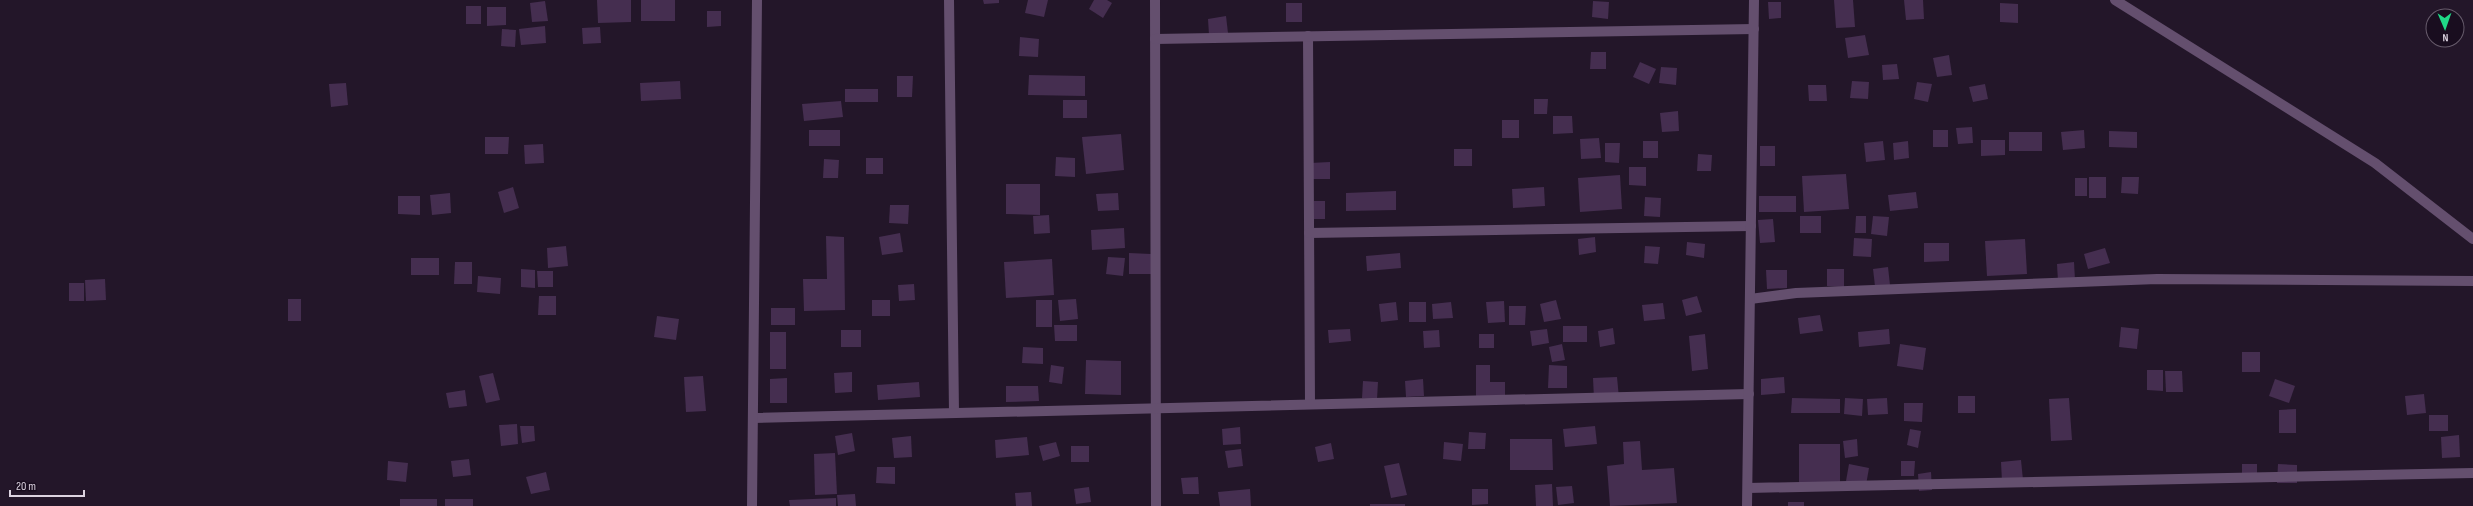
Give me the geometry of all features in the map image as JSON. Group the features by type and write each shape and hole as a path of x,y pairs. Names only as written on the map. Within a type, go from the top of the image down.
{"street":[{"path":"752,506 757,0"},
{"path":"949,0 954,413"},
{"path":"1155,0 1156,506"},
{"path":"1747,506 1754,0"},
{"path":"2115,0 2375,163 2473,240"},
{"path":"1155,39 1754,29"},
{"path":"1308,36 1310,404"},
{"path":"1309,233 1751,226"},
{"path":"1750,299 1796,293 2157,279 2473,281"},
{"path":"753,418 1749,394"},
{"path":"1748,488 2473,473"}],"building":[{"path":"597,0 631,0 631,22 598,23"},
{"path":"641,0 675,0 675,21 641,21"},
{"path":"983,0 999,0 999,3 984,4"},
{"path":"1028,0 1048,0 1044,17 1025,13"},
{"path":"1094,0 1107,0 1112,3 1103,18 1089,9"},
{"path":"1834,0 1853,0 1855,27 1836,28"},
{"path":"1904,0 1923,0 1924,19 1906,20"},
{"path":"545,1 548,21 532,22 530,3"},
{"path":"1593,1 1609,2 1608,19 1592,17"},
{"path":"1768,2 1781,2 1781,18 1769,19"},
{"path":"1286,3 1302,3 1302,22 1286,22"},
{"path":"2000,3 2018,4 2018,23 2000,22"},
{"path":"466,6 481,6 481,24 466,24"},
{"path":"487,7 506,7 506,25 487,26"},
{"path":"707,11 721,11 721,26 707,27"},
{"path":"1226,16 1228,33 1209,35 1208,19"},
{"path":"545,26 546,43 521,45 519,29"},
{"path":"600,27 601,43 583,44 582,28"},
{"path":"502,29 516,30 515,47 501,46"},
{"path":"1865,35 1869,55 1848,58 1845,38"},
{"path":"1020,37 1039,39 1038,57 1019,56"},
{"path":"1591,52 1606,52 1606,69 1590,69"},
{"path":"1949,55 1952,75 1937,77 1933,58"},
{"path":"1640,62 1656,69 1649,84 1633,77"},
{"path":"1897,64 1899,79 1883,80 1882,65"},
{"path":"1661,67 1677,68 1676,85 1659,83"},
{"path":"1029,75 1085,76 1085,96 1028,95"},
{"path":"897,76 913,76 912,97 897,97"},
{"path":"680,81 681,99 641,101 640,83"},
{"path":"1852,81 1869,82 1868,99 1850,98"},
{"path":"1917,82 1932,84 1928,102 1914,99"},
{"path":"346,83 348,105 331,107 329,84"},
{"path":"1985,84 1988,99 1973,102 1969,87"},
{"path":"1808,85 1826,85 1827,101 1809,101"},
{"path":"845,89 878,89 878,102 845,102"},
{"path":"1534,99 1548,99 1547,114 1534,114"},
{"path":"1063,100 1087,100 1087,118 1063,118"},
{"path":"841,101 843,117 804,121 802,104"},
{"path":"1678,111 1679,131 1662,132 1660,113"},
{"path":"1553,116 1572,116 1573,133 1553,134"},
{"path":"1502,120 1519,120 1519,138 1502,138"},
{"path":"1972,127 1973,143 1958,144 1956,128"},
{"path":"809,130 840,130 840,146 809,146"},
{"path":"1933,130 1948,130 1948,147 1933,147"},
{"path":"2084,130 2085,148 2063,150 2061,132"},
{"path":"2109,131 2137,132 2137,148 2109,147"},
{"path":"2009,132 2042,132 2042,151 2009,151"},
{"path":"1121,134 1124,170 1086,174 1082,137"},
{"path":"485,137 509,137 508,154 485,154"},
{"path":"1599,138 1601,158 1581,159 1580,139"},
{"path":"1981,140 2005,140 2005,155 1981,156"},
{"path":"1643,141 1658,141 1658,158 1643,158"},
{"path":"1883,141 1885,160 1866,162 1864,143"},
{"path":"1908,141 1909,158 1894,160 1893,143"},
{"path":"1605,143 1620,143 1619,163 1605,162"},
{"path":"543,144 544,163 525,164 524,145"},
{"path":"1760,146 1775,146 1775,166 1760,166"},
{"path":"1454,149 1472,149 1472,166 1454,166"},
{"path":"1698,154 1712,155 1711,171 1697,171"},
{"path":"1056,157 1075,158 1075,177 1055,176"},
{"path":"866,158 883,158 883,174 866,174"},
{"path":"824,159 839,160 838,178 823,178"},
{"path":"1330,162 1330,179 1311,179 1310,163"},
{"path":"1629,167 1646,167 1646,186 1629,185"},
{"path":"1846,174 1849,209 1804,212 1802,176"},
{"path":"1620,175 1622,209 1580,212 1578,178"},
{"path":"2089,177 2106,177 2106,198 2089,198"},
{"path":"2122,177 2139,177 2138,194 2121,193"},
{"path":"2075,178 2087,178 2087,196 2075,196"},
{"path":"1006,184 1040,184 1040,215 1006,214"},
{"path":"513,187 519,208 504,213 498,192"},
{"path":"1544,187 1545,206 1513,208 1512,189"},
{"path":"1396,191 1396,210 1346,211 1346,193"},
{"path":"1916,192 1918,208 1890,211 1888,195"},
{"path":"450,193 451,213 432,215 430,195"},
{"path":"1118,193 1119,210 1098,211 1096,194"},
{"path":"398,196 420,196 420,215 398,214"},
{"path":"1759,196 1796,196 1796,212 1759,212"},
{"path":"1645,197 1661,198 1660,217 1644,216"},
{"path":"1314,201 1325,201 1325,219 1314,219"},
{"path":"890,205 909,205 908,224 889,223"},
{"path":"1049,215 1050,233 1034,234 1033,216"},
{"path":"1800,216 1821,216 1821,233 1800,233"},
{"path":"1856,216 1866,216 1866,233 1855,233"},
{"path":"1873,216 1889,217 1887,236 1871,234"},
{"path":"1773,219 1775,242 1760,243 1758,220"},
{"path":"1124,228 1125,248 1092,250 1091,230"},
{"path":"900,233 903,252 882,255 879,237"},
{"path":"826,236 844,237 845,310 804,311 803,279 827,279"},
{"path":"1595,237 1596,252 1579,255 1578,239"},
{"path":"1854,238 1872,239 1871,257 1853,256"},
{"path":"2025,239 2027,274 1987,276 1985,241"},
{"path":"1687,242 1705,244 1704,258 1686,255"},
{"path":"1924,243 1949,243 1949,261 1924,262"},
{"path":"566,246 568,266 548,268 547,248"},
{"path":"1645,246 1660,247 1658,264 1644,263"},
{"path":"2105,248 2110,263 2088,269 2084,254"},
{"path":"1129,253 1151,254 1151,274 1129,274"},
{"path":"1400,253 1401,268 1367,271 1366,256"},
{"path":"1108,257 1125,258 1123,276 1106,274"},
{"path":"411,258 439,258 439,275 411,275"},
{"path":"1052,259 1054,295 1006,298 1004,262"},
{"path":"455,262 472,262 472,284 454,284"},
{"path":"2074,262 2075,280 2058,282 2057,264"},
{"path":"1888,267 1890,285 1875,286 1873,269"},
{"path":"521,269 535,270 535,288 521,287"},
{"path":"1827,269 1844,269 1844,287 1827,286"},
{"path":"1766,270 1787,270 1787,288 1767,289"},
{"path":"537,271 553,271 553,287 538,287"},
{"path":"478,276 501,278 500,294 477,292"},
{"path":"105,279 106,300 86,301 85,280"},
{"path":"69,283 84,283 84,301 69,301"},
{"path":"914,284 915,300 899,301 898,285"},
{"path":"539,296 556,296 556,315 538,315"},
{"path":"1697,296 1702,312 1686,316 1682,300"},
{"path":"288,299 301,299 301,321 288,321"},
{"path":"1076,299 1078,319 1060,321 1058,300"},
{"path":"872,300 890,300 890,316 872,316"},
{"path":"1036,300 1052,300 1052,327 1036,327"},
{"path":"1556,300 1561,319 1544,322 1540,304"},
{"path":"1504,301 1505,322 1488,323 1486,302"},
{"path":"1396,302 1398,320 1381,322 1379,304"},
{"path":"1409,302 1426,302 1426,322 1409,322"},
{"path":"1451,302 1453,318 1433,319 1432,304"},
{"path":"1663,303 1665,319 1644,321 1642,305"},
{"path":"1509,306 1526,306 1525,325 1509,325"},
{"path":"771,308 795,308 795,325 771,325"},
{"path":"1820,315 1823,331 1800,334 1798,318"},
{"path":"657,316 679,319 676,340 654,337"},
{"path":"1054,325 1077,325 1077,341 1055,341"},
{"path":"1563,326 1587,326 1587,342 1563,342"},
{"path":"2121,327 2139,329 2137,349 2119,347"},
{"path":"1613,328 1615,344 1600,347 1598,331"},
{"path":"1350,329 1351,341 1329,343 1328,330"},
{"path":"1547,329 1549,343 1532,346 1530,331"},
{"path":"1889,329 1890,344 1859,347 1858,332"},
{"path":"841,330 861,330 861,347 841,347"},
{"path":"1439,330 1440,347 1424,348 1423,331"},
{"path":"770,332 786,332 786,369 770,369"},
{"path":"1479,334 1494,334 1494,348 1479,348"},
{"path":"1705,334 1708,369 1692,371 1689,336"},
{"path":"1562,344 1565,360 1552,362 1549,347"},
{"path":"1900,344 1926,348 1923,370 1897,366"},
{"path":"1023,347 1043,348 1043,364 1022,363"},
{"path":"2242,352 2260,352 2260,372 2242,372"},
{"path":"1086,360 1121,361 1121,395 1085,394"},
{"path":"1051,365 1064,367 1062,384 1049,382"},
{"path":"1476,365 1490,365 1490,382 1505,382 1505,397 1476,397"},
{"path":"1549,365 1567,366 1567,388 1548,388"},
{"path":"2147,370 2163,370 2163,391 2147,390"},
{"path":"2165,371 2182,371 2183,392 2166,392"},
{"path":"852,372 852,392 835,393 834,373"},
{"path":"493,373 500,400 486,403 479,376"},
{"path":"703,376 706,411 686,412 684,377"},
{"path":"1617,377 1619,398 1594,399 1593,378"},
{"path":"1784,377 1785,393 1761,395 1761,379"},
{"path":"787,378 787,403 770,403 770,379"},
{"path":"1423,379 1424,396 1406,397 1405,381"},
{"path":"2275,379 2295,386 2289,403 2269,396"},
{"path":"1363,381 1378,382 1377,399 1362,398"},
{"path":"919,382 920,397 878,400 877,385"},
{"path":"1006,386 1038,386 1039,401 1006,402"},
{"path":"465,390 467,406 449,408 446,393"},
{"path":"2424,394 2426,413 2407,415 2405,396"},
{"path":"1958,396 1975,396 1975,413 1958,413"},
{"path":"1792,398 1840,399 1840,413 1791,413"},
{"path":"1845,398 1863,399 1862,416 1844,414"},
{"path":"1887,398 1888,414 1868,415 1867,399"},
{"path":"2069,398 2072,440 2051,441 2049,399"},
{"path":"1904,403 1923,403 1922,422 1904,421"},
{"path":"2296,409 2296,433 2279,433 2279,410"},
{"path":"2429,415 2448,415 2448,431 2429,431"},
{"path":"517,424 518,444 501,446 499,425"},
{"path":"520,426 534,426 535,441 522,443"},
{"path":"1595,426 1597,444 1565,447 1563,429"},
{"path":"1240,427 1241,444 1223,445 1222,429"},
{"path":"1910,429 1921,431 1918,448 1907,445"},
{"path":"1469,432 1486,433 1485,449 1468,449"},
{"path":"852,433 855,451 838,455 835,436"},
{"path":"2459,435 2460,457 2442,458 2441,437"},
{"path":"911,436 912,457 894,458 892,438"},
{"path":"1027,437 1029,455 996,458 995,440"},
{"path":"1510,439 1552,439 1553,470 1510,470"},
{"path":"1857,439 1858,456 1845,458 1843,441"},
{"path":"1640,441 1642,470 1674,468 1677,503 1610,506 1607,466 1624,464 1623,442"},
{"path":"1056,442 1060,456 1043,461 1039,446"},
{"path":"1444,442 1463,444 1461,461 1443,459"},
{"path":"1331,443 1334,459 1318,462 1315,447"},
{"path":"1799,444 1840,444 1840,483 1799,483"},
{"path":"1071,446 1089,446 1089,462 1071,462"},
{"path":"1241,449 1243,466 1228,468 1225,451"},
{"path":"835,453 837,494 815,495 814,454"},
{"path":"469,459 471,475 453,477 451,461"},
{"path":"2021,460 2023,480 2002,482 2001,462"},
{"path":"388,461 408,463 406,482 387,480"},
{"path":"1901,461 1915,461 1914,476 1901,476"},
{"path":"1399,463 1407,495 1391,498 1384,466"},
{"path":"1849,464 1869,468 1866,485 1846,481"},
{"path":"2242,464 2257,464 2257,482 2242,482"},
{"path":"2278,464 2297,465 2297,483 2277,483"},
{"path":"877,467 895,467 895,484 876,483"},
{"path":"546,472 550,490 531,494 526,477"},
{"path":"1931,472 1932,490 1919,491 1918,474"},
{"path":"1198,477 1199,494 1183,494 1181,478"},
{"path":"1552,484 1553,506 1536,506 1535,485"},
{"path":"1572,486 1574,503 1558,505 1556,487"},
{"path":"1089,487 1091,502 1076,504 1074,489"},
{"path":"1250,489 1251,506 1220,506 1218,492"},
{"path":"1472,489 1488,489 1488,504 1472,505"},
{"path":"1031,492 1032,506 1016,506 1015,493"},
{"path":"855,494 856,506 838,506 837,495"},
{"path":"836,498 836,506 790,506 789,500"},
{"path":"400,499 437,499 437,506 400,506"},
{"path":"445,499 473,499 473,506 445,506"},
{"path":"1788,502 1804,502 1804,506 1788,506"},
{"path":"1370,504 1405,504 1405,506 1370,506"}]}
